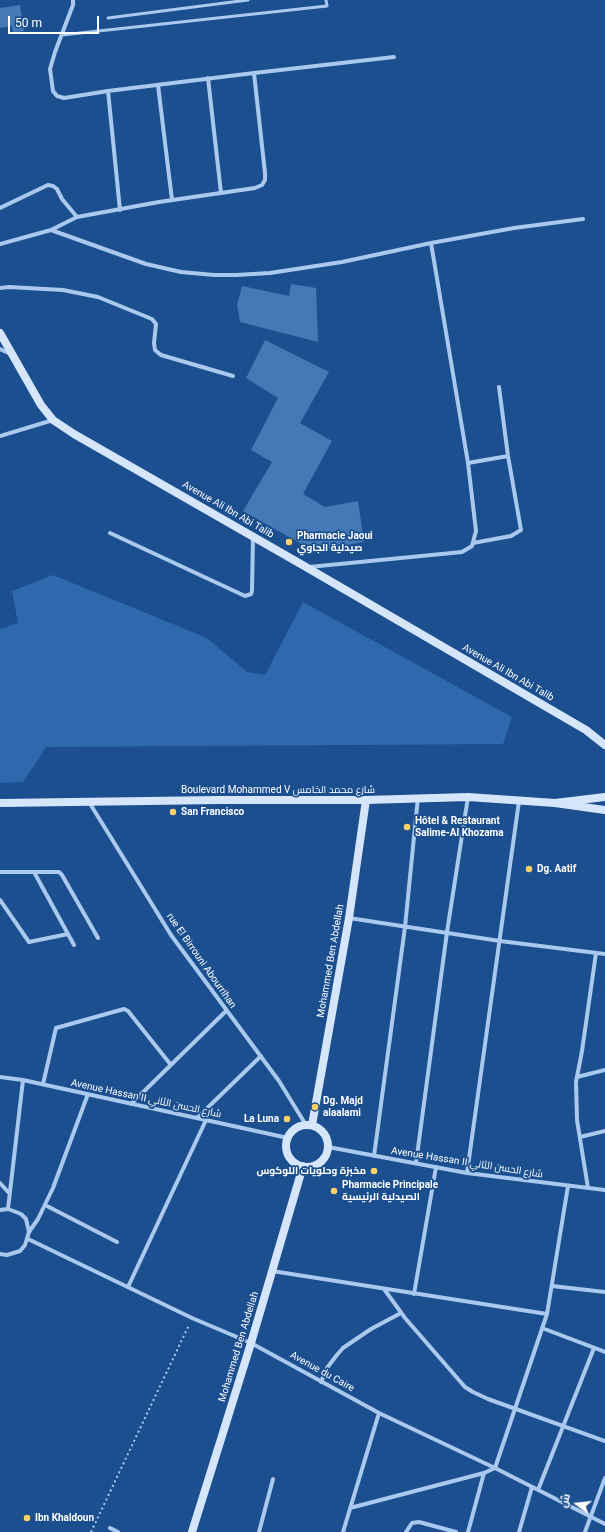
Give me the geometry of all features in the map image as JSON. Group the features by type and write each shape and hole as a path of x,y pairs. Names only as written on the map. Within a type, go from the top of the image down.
{"street":[{"path":"73,0 73,5 50,69 53,91 57,96 64,98 208,78 394,57"},
{"path":"0,244 50,230 77,218 172,200 255,188 262,185 265,180 254,73"},
{"path":"208,78 221,193"},
{"path":"158,85 172,200"},
{"path":"108,91 120,210"},
{"path":"0,208 48,185 57,188 62,199 77,218"},
{"path":"50,230 146,264 181,272 214,275 270,274 342,262 431,243 514,228 583,219"},
{"path":"306,567 462,552 472,546 476,531 468,464 431,243"},
{"path":"0,288 9,287 63,290 98,297 152,319 156,324 154,344 155,350 161,355 233,376"},
{"name":"Avenue Ali Ibn Abi Talib","path":"0,332 41,405 53,420 74,434 253,536 586,730"},
{"path":"0,349 13,356"},
{"path":"473,543 510,536 521,530 508,456 499,387"},
{"path":"0,436 53,420"},
{"path":"468,464 508,456"},
{"path":"110,533 245,596 251,594 252,591 253,536"},
{"path":"586,730 605,738"},
{"path":"586,730 605,745"},
{"path":"374,1156 405,926 418,797"},
{"name":"Boulevard Mohammed V شارع محمد الخامس","path":"0,803 366,800 418,797 468,797 555,803 605,810"},
{"path":"416,1163 447,932 468,797"},
{"name":"Boulevard Mohammed V شارع محمد الخامس","path":"555,803 605,797"},
{"name":"Mohammed Ben Abdellah","path":"309,1125 349,918 366,800"},
{"path":"467,1173 519,800"},
{"name":"rue El Birrouni Abourrihan","path":"89,802 171,935 226,1011 261,1056 309,1125"},
{"path":"0,872 59,872 98,938"},
{"path":"34,872 74,945"},
{"path":"0,900 29,942 68,934"},
{"path":"349,918 500,941 605,954"},
{"path":"588,1188 576,1101 576,1078 596,953"},
{"path":"43,1084 56,1028 124,1009 128,1011 171,1065"},
{"path":"131,1104 226,1011"},
{"path":"197,1118 261,1056"},
{"path":"576,1078 605,1070"},
{"name":"Avenue Hassan II شارع الحسن الثاني","path":"0,1076 43,1084 288,1138"},
{"path":"8,1209 23,1080"},
{"path":"0,1254 14,1254 20,1251 28,1239 30,1232 53,1188 88,1094"},
{"path":"128,1287 206,1120"},
{"path":"309,1125 317,1127 326,1136 328,1147 324,1158 320,1163 309,1167 297,1164 289,1156 287,1150 288,1138 295,1129 309,1125"},
{"path":"580,1137 605,1131"},
{"name":"Avenue Hassan II شارع الحسن الثاني","path":"328,1147 467,1173 605,1190"},
{"name":"Mohammed Ben Abdellah","path":"192,1532 251,1343 303,1166"},
{"path":"414,1294 436,1167"},
{"path":"0,1183 10,1193"},
{"path":"350,1508 484,1474 495,1468 547,1314 568,1186"},
{"path":"45,1205 117,1242"},
{"path":"0,1210 8,1209 21,1214 26,1219 30,1232"},
{"name":"Avenue du Caire","path":"28,1239 192,1318 251,1343 379,1413 495,1468 605,1524"},
{"path":"272,1271 547,1314"},
{"path":"552,1286 605,1292"},
{"path":"384,1289 401,1313 465,1387 488,1399 605,1442"},
{"path":"322,1382 327,1368 344,1348 371,1329 401,1313"},
{"path":"542,1328 605,1352"},
{"path":"538,1490 594,1348"},
{"path":"343,1532 379,1413"},
{"path":"468,1532 484,1474"},
{"path":"584,1532 605,1478"},
{"path":"259,1532 273,1479"},
{"path":"519,1532 532,1487"},
{"path":"406,1532 412,1522 419,1522 456,1532"},
{"path":"110,1528 118,1532"}],"lane":[{"path":"108,18 248,0"},
{"path":"62,35 327,6 326,0"}],"path":[{"path":"91,1532 192,1318"}],"shaded area":[{"path":"53,575 207,638 247,672 265,675 303,602 512,717 503,744 46,747 23,782 0,783 0,629 18,623 12,591"}],"building":[{"path":"20,5 24,31 13,33 12,26 0,28 0,8"},
{"path":"291,284 316,288 318,342 240,322 237,305 242,286 289,296"},
{"path":"265,340 329,372 300,423 332,441 303,494 325,507 358,501 364,542 314,551 243,511 272,462 251,450 278,398 246,378"}],"place":[{"name":"Pharmacie Jaoui صيدلية الجاوي","path":"289,542"},
{"name":"San Francisco","path":"173,812"},
{"name":"Hôtel & Restaurant Salime-Al Khozama","path":"407,827"},
{"name":"Dg. Aatif","path":"529,869"},
{"name":"Dg. Majd alaalami","path":"315,1107"},
{"name":"La Luna","path":"287,1119"},
{"name":"مخبزة وحلويات اللوكوس","path":"374,1171"},
{"name":"Pharmacie Principale الصيدلية الرئيسية","path":"334,1191"},
{"name":"Ibn Khaldoun","path":"27,1518"}]}
